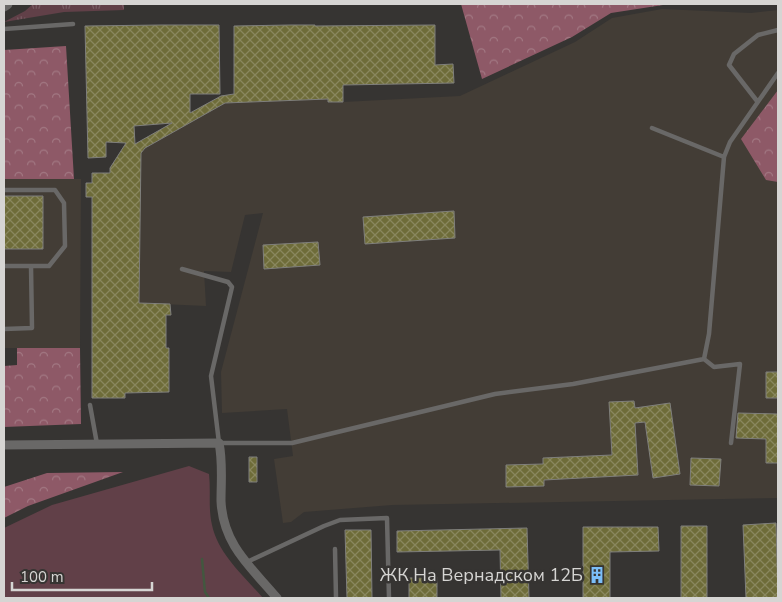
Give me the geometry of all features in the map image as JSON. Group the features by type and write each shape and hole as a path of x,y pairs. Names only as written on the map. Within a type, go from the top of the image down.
{"street":[{"path":"4,445 219,443 222,459 221,502 223,521 228,536 237,551 277,598"}],"lane":[{"path":"4,29 73,24"},
{"path":"757,101 729,65 734,54 758,35 778,30"},
{"path":"704,359 709,334 724,157 730,142 778,73"},
{"path":"652,128 724,157"},
{"path":"4,190 54,190 64,203 65,246 49,266 4,266"},
{"path":"4,329 32,328 30,266"},
{"path":"182,269 228,282 232,288 211,376 219,443 292,442 495,394 573,384 704,359 714,367 740,364 731,444"},
{"path":"90,404 97,444"},
{"path":"247,562 340,520 387,518 389,598"},
{"path":"334,549 336,598"}],"shaded area":[{"path":"662,9 751,13 778,10 778,498 392,505 304,512 291,522 283,523 274,459 293,456 287,409 222,413 221,372 263,213 245,215 231,272 204,271 206,306 139,303 141,153 145,148 225,103 328,99 329,102 343,102 460,96 575,42 612,18"},
{"path":"4,179 81,179 80,348 4,348"}],"green space":[{"path":"33,4 124,4 124,10 64,12 4,22 25,11"},
{"path":"461,4 699,4 663,5 611,13 572,37 482,79"},
{"path":"66,46 74,179 4,179 4,50"},
{"path":"778,90 778,182 766,180 741,139"},
{"path":"17,348 80,348 81,424 4,427 4,366 17,365"},
{"path":"189,466 209,474 210,512 215,536 226,555 263,598 4,598 4,528 52,505"},
{"path":"123,472 28,506 4,518 4,487 47,473"}],"building":[{"path":"219,25 220,94 190,94 190,113 221,96 234,94 234,26 435,25 435,65 453,64 454,83 343,85 343,102 328,102 328,99 225,103 145,148 141,153 139,303 170,304 171,315 166,315 166,348 169,348 169,392 125,393 125,398 92,398 92,197 86,197 86,183 92,183 92,173 110,173 110,168 126,143 106,142 106,157 88,158 85,26","holes":["172,123 135,144 134,126"]},
{"path":"4,196 43,196 43,249 4,249"},
{"path":"454,211 455,238 365,244 363,217"},
{"path":"318,242 320,265 264,269 263,245"},
{"path":"766,372 778,372 778,398 766,398"},
{"path":"634,401 635,408 670,403 680,474 653,478 645,422 635,423 638,475 544,480 544,486 506,487 506,465 543,464 543,458 612,455 609,402"},
{"path":"738,413 778,414 778,463 766,463 766,439 736,438"},
{"path":"249,457 257,457 257,482 249,482"},
{"path":"691,458 721,459 719,486 690,485"},
{"path":"776,523 778,598 746,598 743,525"},
{"path":"681,526 707,526 707,598 681,598"},
{"name":"ЖК На Вернадском 12Б","path":"583,527 658,527 659,551 610,552 610,598 583,598"},
{"path":"527,528 529,598 501,598 500,550 397,552 397,531"},
{"path":"345,530 371,530 372,598 347,598"},
{"path":"437,577 437,598 409,598 409,578"}],"waterway":[{"path":"202,559 205,592 209,598"}],"place":[{"name":"ЖК На Вернадском 12Б","path":"597,575"}]}
